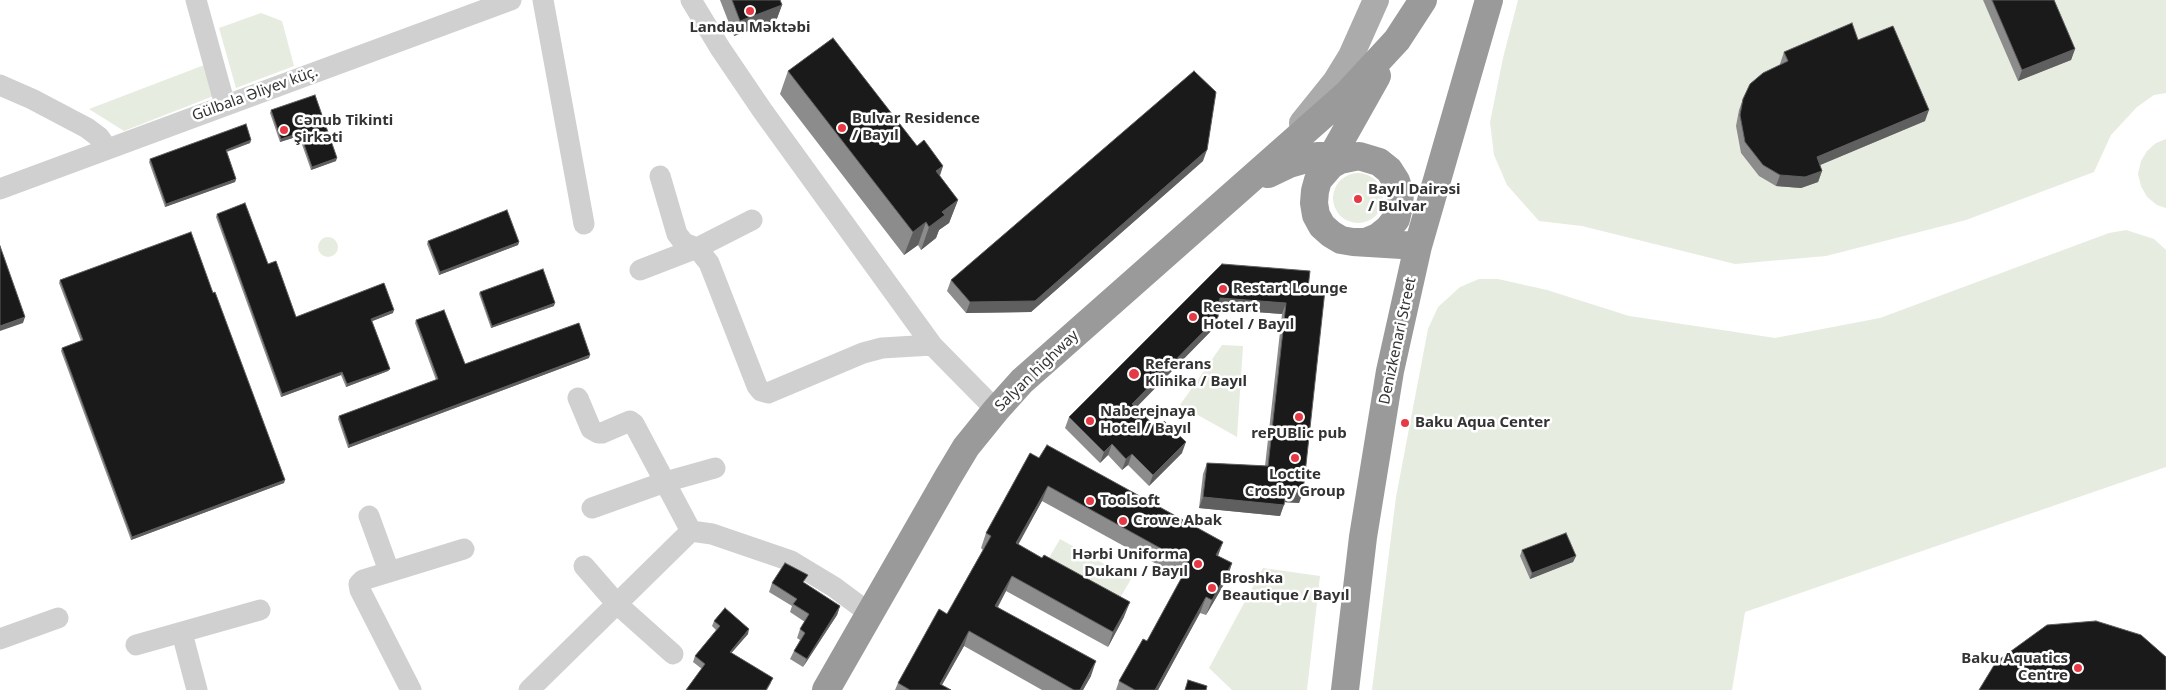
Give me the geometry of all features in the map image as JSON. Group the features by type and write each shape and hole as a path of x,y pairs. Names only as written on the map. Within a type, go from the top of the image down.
{"highway":[{"path":"1234,194 1346,94 1397,40 1423,0"},
{"name":"Denizkenari Street","path":"1346,690 1363,537 1390,370 1432,193 1490,0"},
{"path":"1397,40 1357,158 1318,180 1314,203 1319,220 1331,234 1341,240 1418,246"},
{"path":"1234,194 1289,164 1317,156 1357,158 1389,170 1396,181 1400,193 1398,212 1388,229 1378,237 1366,242 1353,242"},
{"path":"1357,158 1432,193"},
{"name":"Salyan highway","path":"826,690 869,612 966,447 996,410 1036,369 1234,194"}],"main road":[{"path":"1234,194 1311,114 1336,82 1351,56 1376,0"}],"street":[{"path":"196,0 225,105"},
{"name":"Gülbala Əliyev küç.","path":"0,189 511,0"},
{"path":"544,0 584,224"},
{"path":"691,0 720,48 762,110 932,345 996,410"},
{"path":"0,85 32,99 87,128 99,137 107,148"},
{"path":"660,176 677,234 684,243 697,248 708,263 757,386 761,391 768,393 863,353 882,348 932,345"},
{"path":"640,270 697,248 752,220"},
{"path":"578,398 591,429 598,433 630,422 634,424 691,531"},
{"path":"592,508 664,482 715,468"},
{"path":"369,516 390,571"},
{"path":"691,531 712,534 791,561 834,587 869,612"},
{"path":"537,688 617,604 691,531"},
{"path":"411,690 360,590 359,584 363,580 390,571 464,549"},
{"path":"584,566 617,604 673,654"},
{"path":"136,645 260,610"},
{"path":"0,639 58,618"},
{"path":"182,633 197,690"}],"shaded area":[{"path":"1518,0 2166,0 2166,93 2154,95 2137,107 2111,135 2094,172 1966,220 1826,256 1735,264 1582,226 1539,221 1507,185 1494,155 1490,122 1503,58"},
{"path":"261,13 282,21 294,66 236,88 219,28"},
{"path":"207,64 216,95 124,131 89,109"},
{"path":"2166,139 2166,208 2157,205 2147,197 2141,186 2138,174 2141,161 2147,151 2156,143"},
{"path":"1353,173 1363,173 1376,180 1383,193 1383,203 1376,216 1363,223 1353,223 1344,219 1337,212 1333,203 1333,193 1337,184 1344,177"},
{"path":"2126,230 2154,239 2166,250 2166,467 1745,612 1732,690 1372,690 1396,497 1428,329 1438,307 1460,287 1479,279 1498,279 1547,290 1629,316 1775,338 1880,318 2109,233"},
{"path":"328,237 335,240 338,247 335,254 328,257 321,254 318,247 321,240"},
{"path":"1222,345 1243,346 1237,437 1180,405"},
{"path":"1060,539 1131,579 1120,598 1049,558"},
{"path":"1263,568 1320,576 1307,690 1232,690 1209,668"}],"building":[{"path":"732,0 780,0 782,5 740,21"},
{"path":"1992,0 2054,0 2075,49 2022,70"},
{"path":"1852,23 1858,40 1893,26 1929,110 1817,157 1822,171 1805,177 1780,175 1763,165 1745,142 1740,115 1743,99 1750,84 1763,73 1788,61 1784,52"},
{"name":"Bulvar Residence / Bayıl","path":"833,38 917,146 924,140 943,166 936,171 958,200 942,212 945,215 929,227 926,222 913,232 788,71"},
{"path":"1194,71 1216,92 1207,150 1035,301 970,302 951,280"},
{"path":"315,95 337,158 312,167 300,133 281,139 271,110"},
{"path":"246,124 251,140 226,150 236,179 166,204 150,159"},
{"path":"245,203 268,264 276,261 296,317 384,283 394,310 371,319 390,369 347,384 342,372 282,394 217,214"},
{"path":"507,210 519,242 440,272 428,241"},
{"path":"191,232 285,480 132,537 62,348 83,340 60,280"},
{"path":"0,246 25,317 0,326"},
{"path":"1222,264 1310,271 1308,288 1325,290 1303,492 1286,491 1284,505 1203,497 1207,463 1268,466 1286,303 1220,298 1218,317 1132,404 1157,428 1164,421 1186,442 1153,475 1132,454 1126,459 1112,444 1104,452 1069,417"},
{"path":"543,269 555,303 492,326 480,292"},
{"path":"444,310 465,364 579,323 590,355 349,445 339,416 438,379 416,320"},
{"path":"1047,445 1223,542 1216,555 1232,563 1212,600 1206,597 1155,690 1135,690 1119,681 1143,639 1147,641 1189,564 1048,486 1016,543 1042,558 1044,555 1130,602 1113,632 1012,576 995,606 1096,661 1080,690 1074,690 969,631 940,684 951,690 910,690 898,683 939,609 947,614 991,536 986,533 1030,453 1039,458"},
{"path":"1566,533 1576,556 1532,573 1522,550"},
{"path":"785,563 808,575 803,582 840,606 807,659 794,651 805,633 800,629 809,614 793,604 797,599 772,583"},
{"path":"725,608 749,629 730,652 773,678 766,690 686,690 705,664 695,656 720,626 714,621"},
{"name":"Baku Aquatics Centre","path":"2096,621 2141,635 2166,657 2166,690 1979,690 1996,662 2047,625"},
{"path":"1188,680 1207,686 1206,690 1185,690"}],"place":[{"name":"Landau Məktəbi","path":"750,11"},
{"name":"Bulvar Residence / Bayıl","path":"842,128"},
{"name":"Cənub Tikinti Şirkəti","path":"284,130"},
{"name":"Bayıl Dairəsi / Bulvar","path":"1358,199"},
{"name":"Restart Lounge","path":"1223,289"},
{"name":"Restart Hotel / Bayıl","path":"1193,317"},
{"name":"Referans Klinika / Bayıl","path":"1134,374"},
{"name":"rePUBlic pub","path":"1299,417"},
{"name":"Naberejnaya Hotel / Bayıl","path":"1090,421"},
{"name":"Baku Aqua Center","path":"1405,423"},
{"name":"Loctite Crosby Group","path":"1295,458"},
{"name":"Toolsoft","path":"1090,501"},
{"name":"Crowe Abak","path":"1123,521"},
{"name":"Hərbi Uniforma Dukanı / Bayıl","path":"1198,564"},
{"name":"Broshka Beautique / Bayıl","path":"1212,588"},
{"name":"Baku Aquatics Centre","path":"2078,668"}]}
